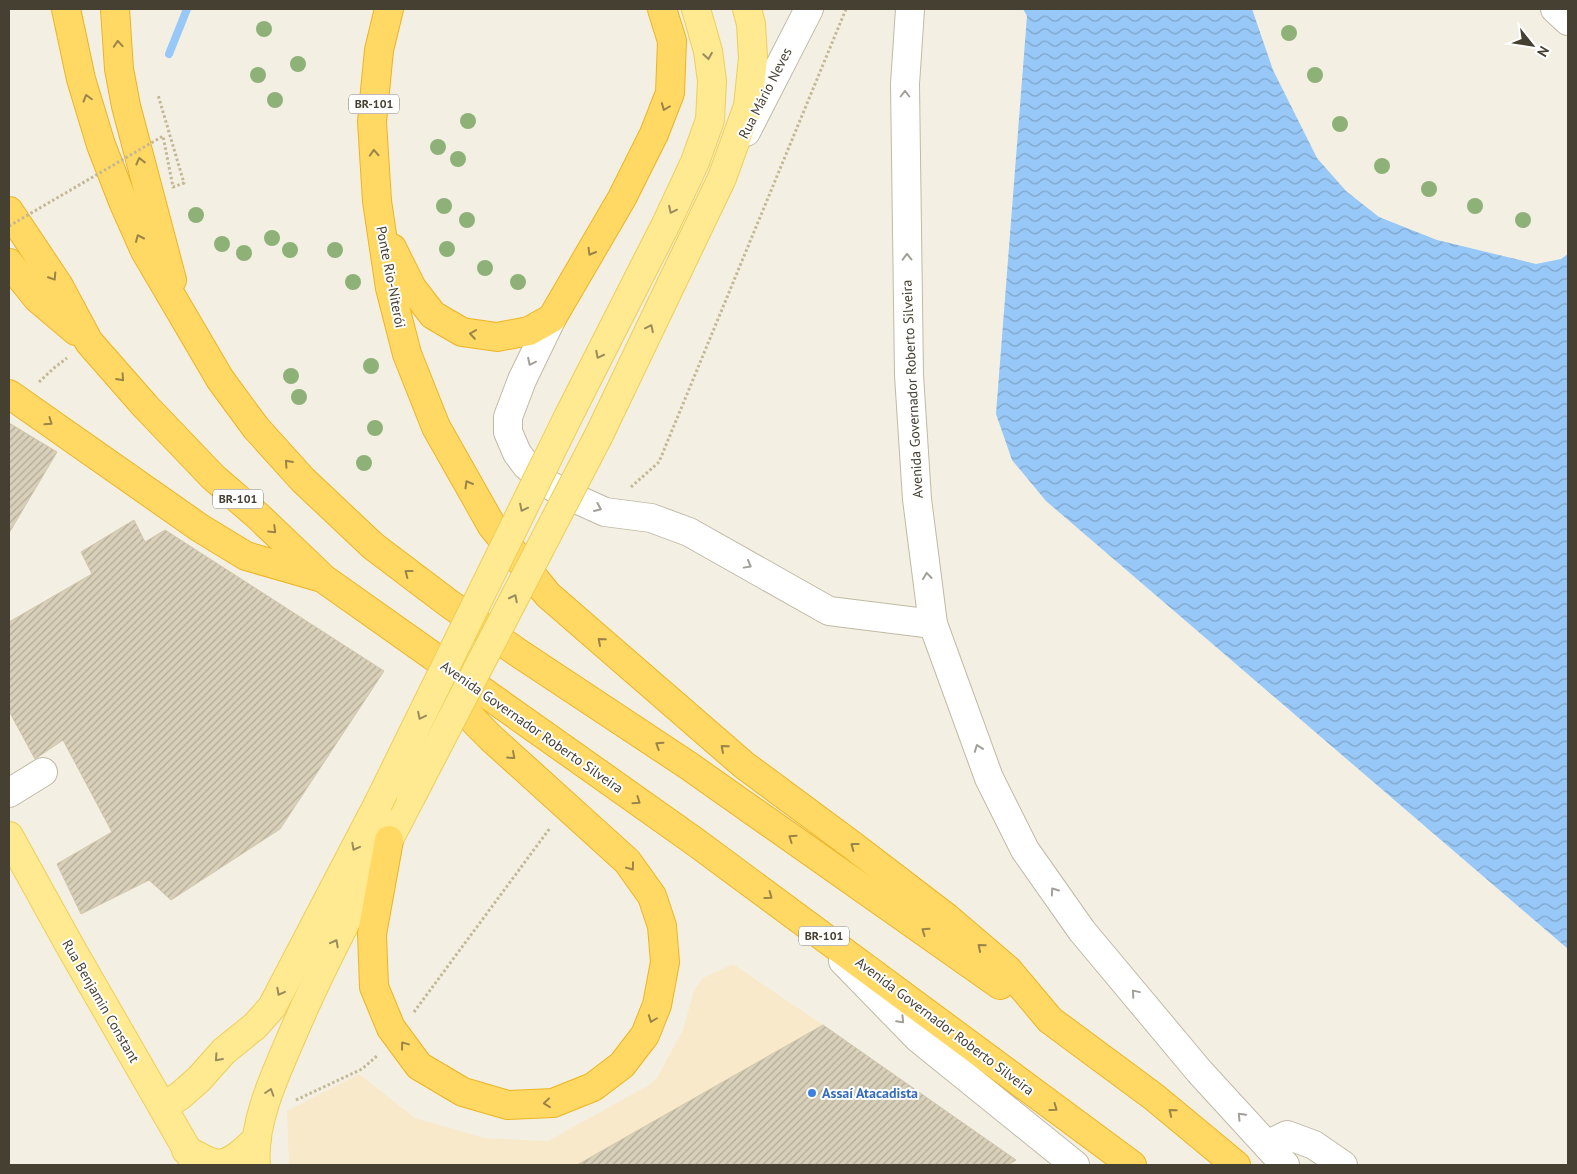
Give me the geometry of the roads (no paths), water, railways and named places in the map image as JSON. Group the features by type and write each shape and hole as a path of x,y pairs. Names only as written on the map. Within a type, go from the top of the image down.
{"highway":[{"path":"66,9 81,79 101,145 145,251 220,379 256,428 303,480 373,546 447,602 518,652 690,766 1050,1020"},
{"path":"115,9 119,69 126,106 148,194 169,265 179,311"},
{"name":"Ponte Rio-Niterói","path":"388,9 380,50 372,122 376,201 390,288 407,354 436,427 492,526 548,595 744,765 852,845 946,918 1008,970 1050,1020"},
{"path":"376,201 394,256 412,288 433,315 462,332 497,337 530,331 552,318 622,198 654,134 670,93 672,41 662,9"},
{"name":"Avenida Governador Roberto Silveira","path":"9,211 59,286 89,342 146,407 214,477 324,579 806,922 1132,1165"},
{"path":"9,263 38,298 89,342"},
{"path":"9,394 200,528 246,556 324,579"},
{"path":"389,840 372,934 374,987 391,1028 420,1066 463,1092 508,1105 553,1103 593,1087 622,1065 645,1035 657,1005 665,962 662,926 652,896 627,861 476,723 405,637"},
{"name":"BR-101","path":"1050,1020 1154,1098 1236,1165"}],"main road":[{"path":"163,1106 181,1095 199,1079 224,1051 255,1026 272,1007 378,804 568,417 666,224 695,162 710,120 711,73 708,51 696,9"},
{"path":"256,1165 260,1127 277,1069 316,980 599,435 722,178 748,106 753,58 751,24 747,9"},
{"name":"Rua Benjamin Constant","path":"9,836 191,1157"},
{"path":"191,1157 215,1164 226,1162 235,1158 260,1127"}],"street":[{"name":"Avenida Governador Roberto Silveira","path":"910,9 905,84 909,375 917,499 933,624 989,778 1025,850 1082,931 1199,1071 1285,1165"},
{"path":"1555,9 1568,21"},
{"name":"Rua Mário Neves","path":"722,178 801,16"},
{"path":"552,318 522,380 508,417 508,432 517,453 526,465 543,481 563,493 605,512 651,518 689,532 829,611 933,624"},
{"path":"9,793 43,772"},
{"path":"806,922 918,1038 1075,1165"},
{"path":"1267,1145 1287,1135 1314,1145 1343,1165"}],"water":[{"path":"1023,9 1252,9 1273,70 1317,158 1346,191 1379,217 1437,240 1536,264 1561,259 1568,254 1568,949 1046,501 1012,460 996,414 1027,16"}],"waterway":[{"path":"169,54 187,9"}],"place":[{"name":"Assaí Atacadista","path":"812,1093"}]}
